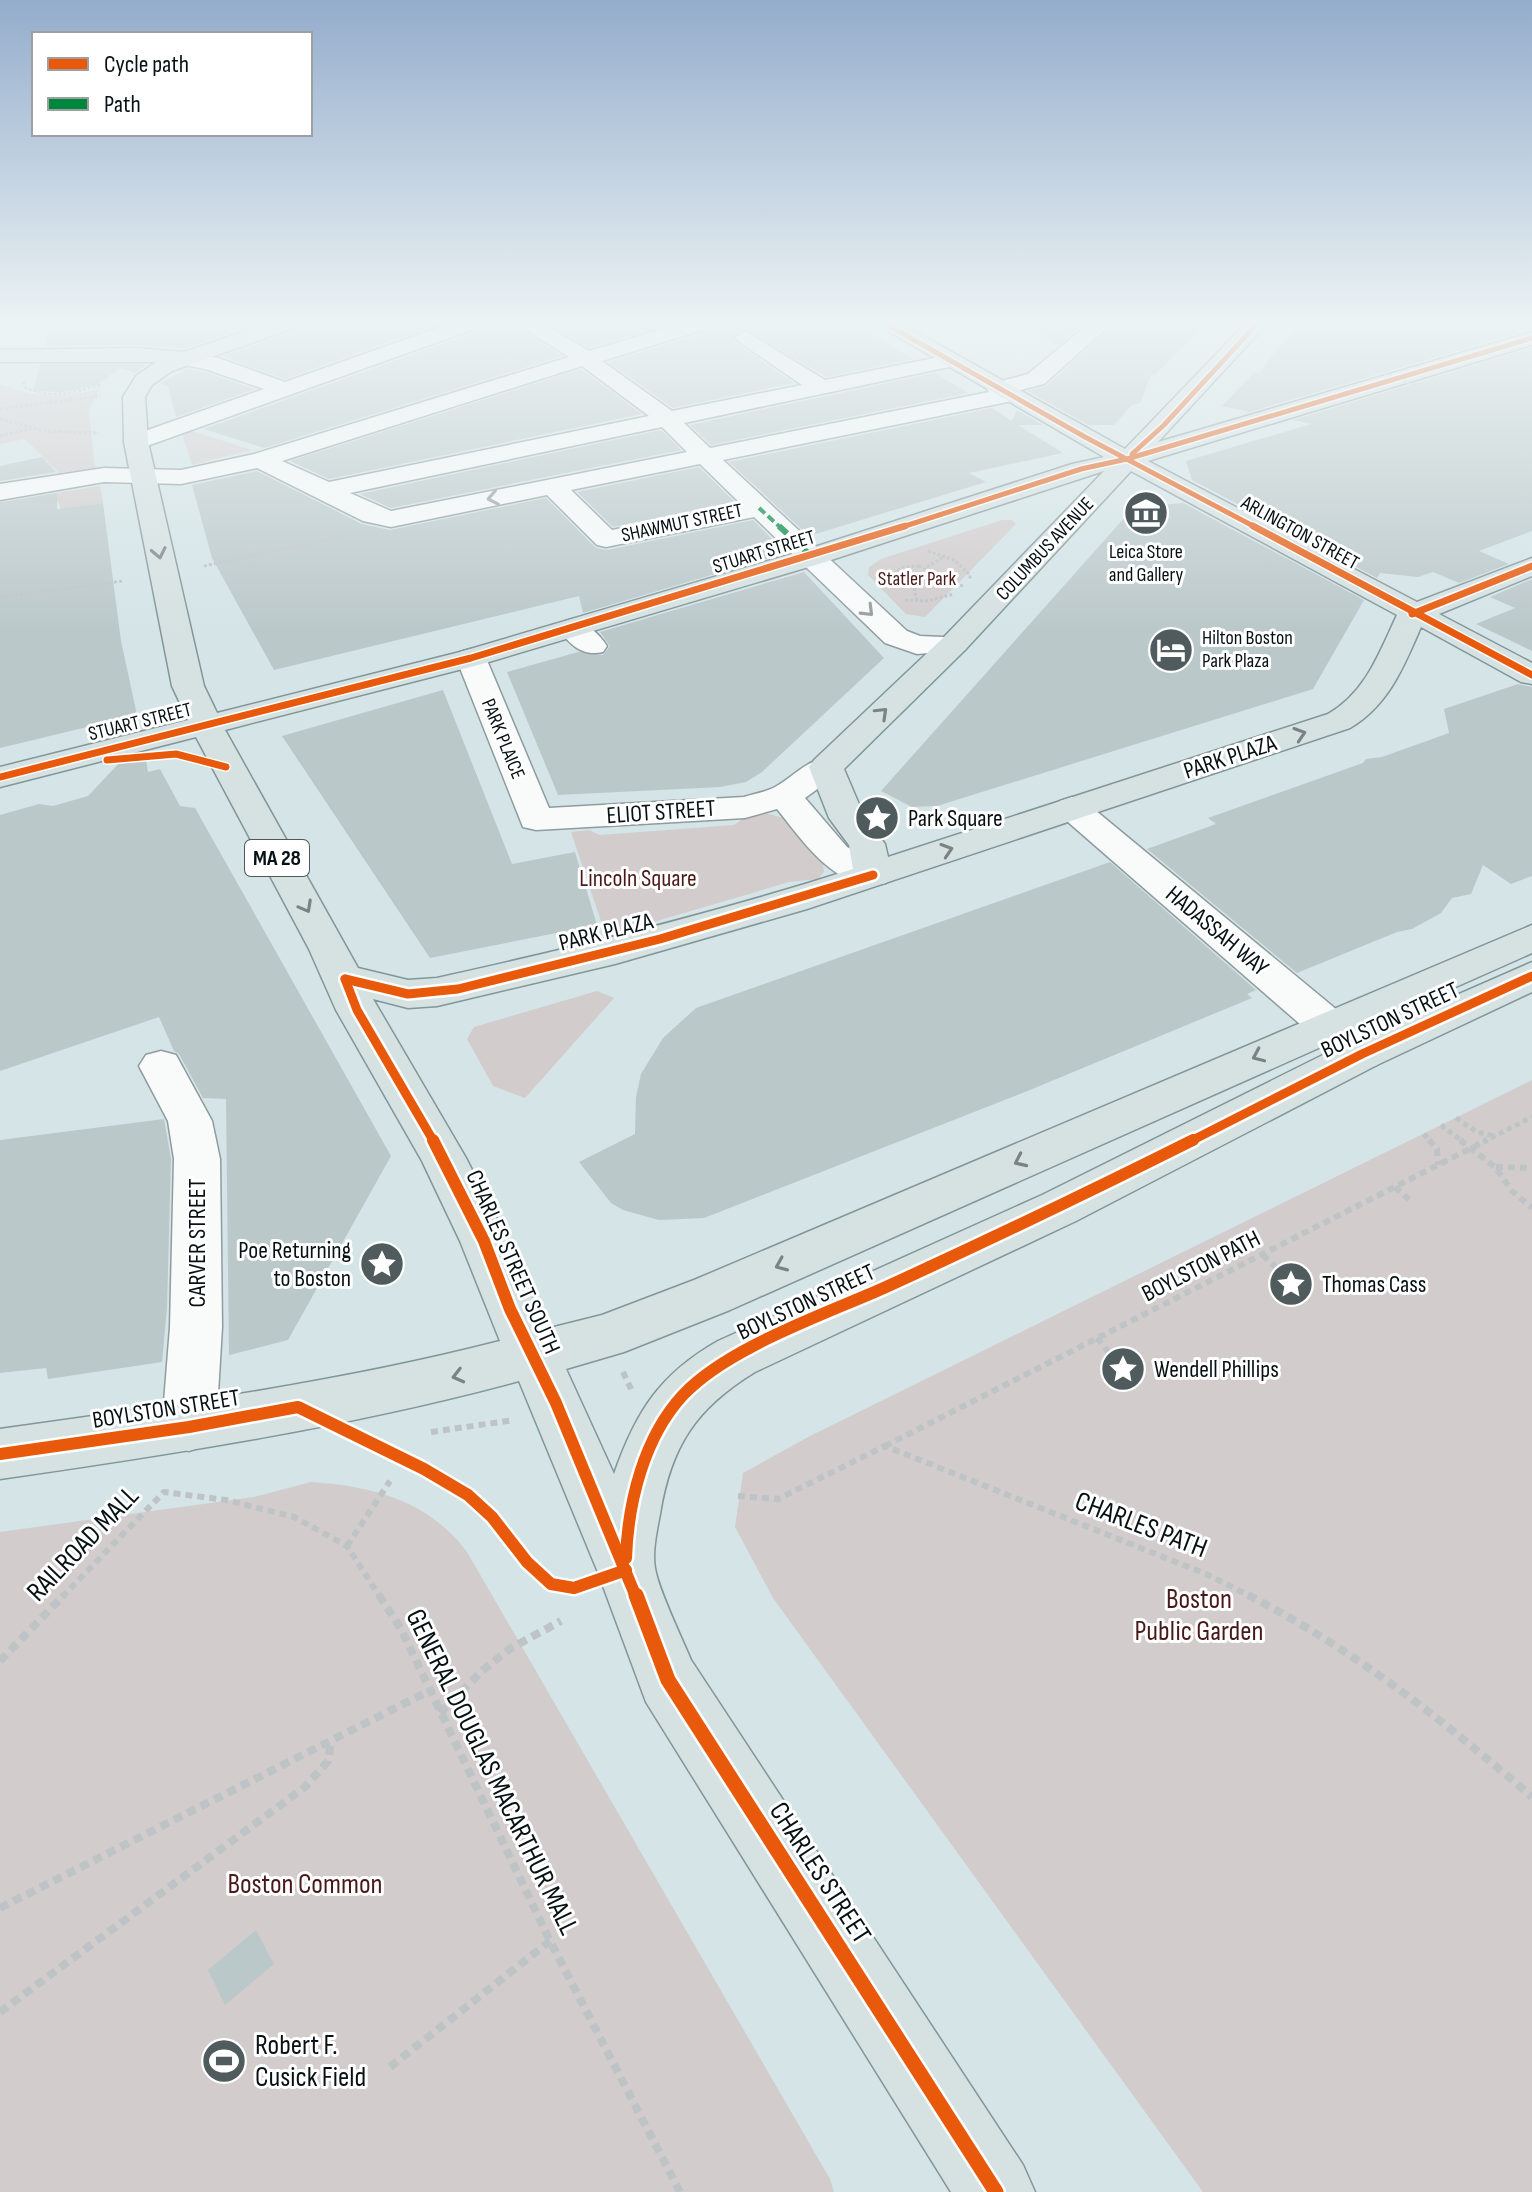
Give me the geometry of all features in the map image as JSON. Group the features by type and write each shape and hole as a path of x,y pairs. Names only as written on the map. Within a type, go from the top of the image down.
{"main road":[{"name":"CHARLES STREET SOUTH","path":"135,426 184,671 205,724 345,979 357,1010 443,1158 484,1241 510,1309 556,1403 626,1570"},
{"name":"ARLINGTON STREET","path":"1067,426 1412,614 1532,675"},
{"name":"COLUMBUS AVENUE","path":"826,767 954,644 1127,459 1163,426"},
{"name":"STUART STREET","path":"14,773 347,687 471,658 582,637 812,557 1081,469 1127,459 1236,426"},
{"path":"986,500 1021,498 1042,503 1057,513 1061,519 1061,530"},
{"path":"1412,614 1532,566"},
{"name":"PARK PLAZA","path":"345,979 408,994 458,989 660,939 873,875 1353,715 1370,699 1412,614"},
{"path":"14,773 156,754 194,757 226,767 252,736 276,716 347,687"},
{"path":"826,767 847,818 867,844 873,875"},
{"name":"BOYLSTON STREET","path":"626,1570 630,1508 650,1455 675,1405 719,1367 759,1344 1059,1208 1346,1040 1532,938"},
{"name":"BOYLSTON STREET","path":"0,1454 189,1427 435,1381 606,1336 924,1205 1346,1040 1532,976"},
{"name":"CHARLES STREET","path":"626,1570 668,1680 996,2192"}],"street":[{"path":"136,442 180,426"},
{"path":"0,492 52,473 181,477 260,460 368,426"},
{"path":"509,426 532,446"},
{"path":"326,490 634,426"},
{"path":"673,426 896,637 917,645 954,644"},
{"path":"260,460 378,518 397,518 840,426"},
{"name":"SHAWMUT STREET","path":"552,486 606,539 759,508"},
{"name":"PARK PLAICE","path":"471,658 536,819"},
{"name":"COLUMBUS AVENUE","path":"764,794 826,767"},
{"path":"764,794 834,855 873,875"},
{"name":"ELIOT STREET","path":"536,819 764,794"},
{"name":"HADASSAH WAY","path":"1072,808 1346,1040"},
{"name":"CARVER STREET","path":"161,1066 190,1121 197,1159 196,1327 189,1427"}],"path":[{"path":"23,426 99,433"},
{"path":"0,436 32,429"},
{"path":"204,566 347,535"},
{"path":"895,598 917,601 940,599 966,587 970,575 960,564 945,556 917,550"},
{"path":"926,568 945,556"},
{"path":"931,578 933,573 926,568 909,565 895,572 901,580 913,583 931,578 966,587"},
{"path":"0,597 123,581"},
{"path":"913,583 917,601"},
{"path":"1456,1118 1477,1132 1495,1136"},
{"path":"1441,1125 1495,1167 1512,1191 1532,1208"},
{"path":"1424,1134 1437,1149 1438,1165"},
{"path":"1495,1167 1532,1168"},
{"path":"1395,1187 1413,1203"},
{"path":"1263,1255 1281,1272"},
{"path":"1097,1338 1112,1356"},
{"path":"431,1432 523,1418"},
{"path":"738,1496 778,1499 885,1446"},
{"path":"347,1546 390,1481"},
{"path":"440,1713 483,1670 511,1648 561,1621"},
{"path":"0,1908 429,1691"},
{"path":"0,2012 305,1787 328,1761 331,1741"},
{"path":"390,2067 550,1941"}],"green space":[{"path":"0,426 91,426 95,468 59,473 25,439 0,444"},
{"path":"192,431 252,450 192,465 182,434"},
{"path":"100,486 103,503 61,509 57,500 0,506 0,502"},
{"name":"Statler Park","path":"1002,520 1012,520 1016,524 925,617 906,614 868,575 869,567 881,559"},
{"name":"Lincoln Square","path":"766,813 783,818 823,864 824,872 818,879 789,882 606,936 571,832 589,830 600,835 734,825 747,816"},
{"path":"597,991 614,998 525,1098 493,1086 467,1039 474,1027"},
{"name":"Boston Public Garden","path":"1532,1080 1532,2192 1203,2192 773,1598 735,1527 743,1473 810,1436"},
{"name":"Boston Common","path":"311,1482 356,1487 397,1499 435,1520 467,1552 830,2179 834,2192 0,2192 0,1532 254,1497"}],"building":[{"path":"212,426 334,426 264,448 204,429"},
{"path":"400,426 583,426 329,479 290,461"},
{"path":"691,426 803,426 711,445"},
{"path":"903,426 1020,426 1063,453 969,473 986,482 809,536 729,462"},
{"path":"1303,426 1532,426 1532,531 1479,551 1509,564 1459,583 1433,572 1418,577 1380,573 1377,578 1192,480 1186,461"},
{"path":"661,430 681,450 391,508 360,494"},
{"path":"42,457 56,472 0,481 0,466"},
{"path":"699,467 735,502 613,527 577,492"},
{"path":"257,471 362,524 390,530 546,498 596,548 607,550 753,520 786,553 583,613 579,596 274,670 212,558 192,485"},
{"path":"57,493 57,509 103,503 121,641 137,715 0,748 0,503"},
{"name":"Hilton Boston Park Plaza","path":"1183,503 1364,600 1313,689 937,806 912,807 881,791 1134,507"},
{"path":"804,572 884,658 762,772 746,782 720,787 558,795 507,672 578,652 603,655 610,646 600,632"},
{"path":"1532,579 1532,651 1476,624 1515,608 1490,597"},
{"path":"1518,684 1532,687 1532,876 1511,884 1483,865 1471,894 1452,898 1441,913 1412,929 1397,932 1297,973 1147,849 1216,824 1208,818 1363,763 1366,759 1382,757 1449,733 1444,709"},
{"path":"443,690 512,864 575,852 597,925 430,958 282,736"},
{"path":"145,753 148,772 160,769 180,806 195,808 391,1156 288,1340 229,1355 226,1099 203,1098 179,1054 174,1051 159,1017 0,1071 0,815 39,804 53,806 88,796 123,759"},
{"path":"1110,862 1256,990 1247,994 1252,998 1025,1092 704,1218 659,1220 623,1210 611,1203 579,1162 635,1134 636,1097 641,1074 663,1038 696,1008"},
{"path":"164,1119 171,1159 167,1308 162,1362 48,1379 46,1368 0,1373 0,1140"},
{"path":"256,1930 274,1964 225,2005 208,1970"}],"marked path":[{"path":"759,508 812,557"}],"cycle path":[{"path":"1066,426 1532,675"},
{"path":"1132,454 1163,426"},
{"path":"0,777 471,658 812,557 1081,469 1127,459 1236,426"},
{"path":"1412,614 1532,566"},
{"path":"107,760 176,754 226,767"},
{"path":"345,979 408,994 458,989 660,939 873,875"},
{"path":"626,1558 629,1519 639,1479 654,1441 682,1396 713,1370 759,1344 1059,1208 1362,1054 1532,976"},
{"path":"345,979 357,1010 443,1158 484,1241 510,1309 556,1403 626,1570 668,1680 996,2192"},
{"path":"0,1454 189,1427 298,1407 424,1469 468,1495 492,1517 527,1562 551,1584 574,1588 626,1570"}],"place":[{"name":"Leica Store and Gallery","path":"1146,513"},
{"name":"Hilton Boston Park Plaza","path":"1171,650"},
{"name":"Park Square","path":"877,818"},
{"name":"Poe Returning to Boston","path":"382,1264"},
{"name":"Thomas Cass","path":"1291,1284"},
{"name":"Wendell Phillips","path":"1123,1369"},
{"name":"Robert F. Cusick Field","path":"224,2061"}]}
